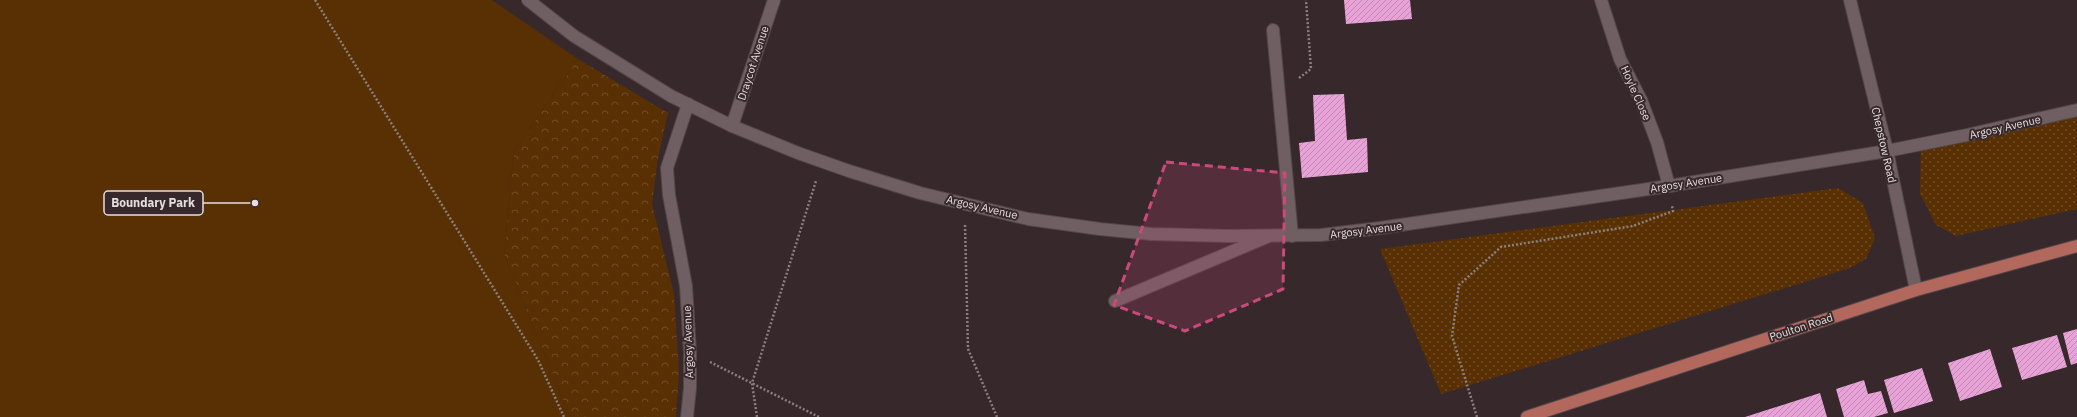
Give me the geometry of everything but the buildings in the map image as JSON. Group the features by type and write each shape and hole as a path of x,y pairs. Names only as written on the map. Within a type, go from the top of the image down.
{"main road":[{"name":"Poulton Road","path":"1528,417 1916,290 2077,246"}],"street":[{"name":"Argosy Avenue","path":"528,0 574,36 688,104 732,126 823,162 920,193 1028,219 1100,229 1159,234 1292,236 1321,235 1380,228 1669,186 1886,151 1967,136 2077,110"},
{"name":"Draycot Avenue","path":"732,126 774,0"},
{"name":"Hoyle Close","path":"1601,0 1620,59 1641,100 1657,142 1669,186"},
{"name":"Chepstow Road","path":"1850,0 1886,151 1916,290"},
{"path":"1273,30 1292,236"},
{"name":"Argosy Avenue","path":"687,417 690,388 690,352 686,286 669,195 667,168 688,104"},
{"path":"1115,301 1268,236"}],"path":[{"path":"315,0 538,360 564,417"},
{"path":"1278,91 1311,69 1306,0"},
{"path":"757,417 752,383 823,162"},
{"path":"1477,417 1452,336 1459,285 1501,247 1633,226 1673,211 1669,186"},
{"path":"965,203 968,350 997,417"},
{"path":"690,352 819,417"}],"highlighted area":[{"path":"1166,162 1285,173 1283,289 1185,331 1114,305"}],"green space":[{"path":"0,0 492,0 578,59 514,151 504,254 570,417 0,417"},
{"path":"578,59 668,113 658,158 652,204 674,294 679,372 676,417 570,417 504,254 514,151"},
{"path":"2077,110 2077,209 1956,236 1936,225 1920,194 1921,145"},
{"path":"1838,188 1863,203 1875,238 1866,259 1850,268 1441,394 1380,249"}],"place":[{"name":"Boundary Park","path":"255,203"}]}
